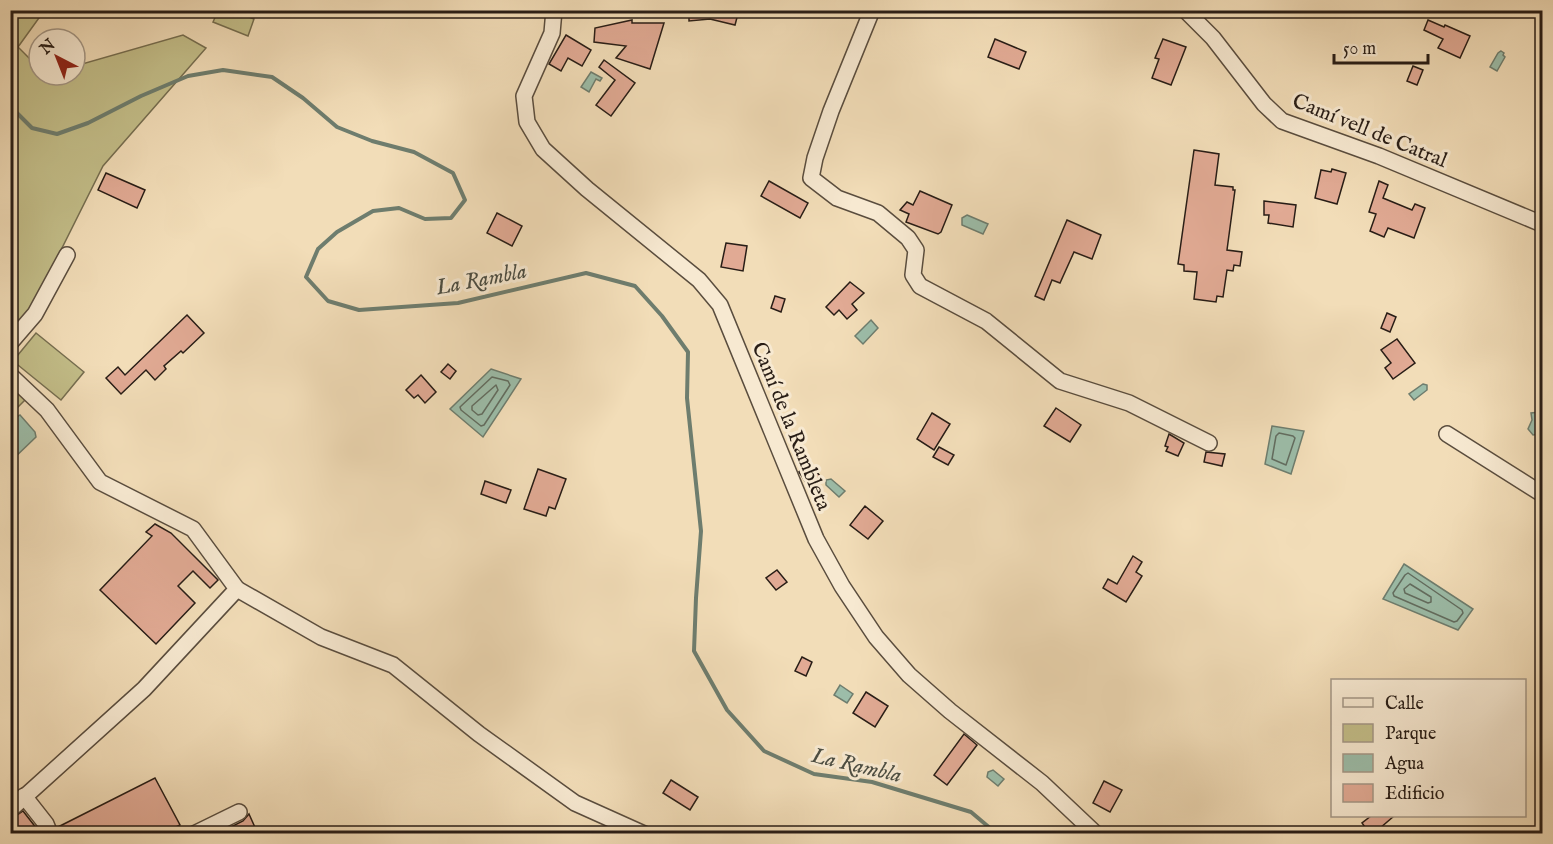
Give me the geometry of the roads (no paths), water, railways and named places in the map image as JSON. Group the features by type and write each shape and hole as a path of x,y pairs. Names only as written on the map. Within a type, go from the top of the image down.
{"street":[{"name":"Camí de la Rambleta","path":"554,10 552,33 524,96 527,122 543,149 587,189 699,280 720,305 816,539 842,586 876,637 909,675 950,711 1042,783 1096,834"},
{"path":"872,10 831,111 815,158 811,178 837,198 878,213 908,238 916,250 913,275 920,286 986,321 1060,381 1129,403 1209,443"},
{"name":"Camí vell de Catral","path":"1185,10 1213,38 1264,104 1282,121 1379,156 1542,224"},
{"path":"10,343 35,314 67,255"},
{"path":"10,375 47,410 100,482 193,529 237,589 321,637 393,665 479,734 575,803 644,834"},
{"path":"1448,434 1542,494"},
{"path":"10,810 144,689 237,589"},
{"path":"24,796 46,824 50,834"},
{"path":"194,834 239,812"}],"water":[{"path":"1501,51 1505,57 1497,71 1490,67"},
{"path":"591,72 602,78 600,81 596,79 589,92 581,87"},
{"path":"967,215 988,224 983,234 962,225 962,218"},
{"path":"871,320 878,328 863,344 855,336"},
{"path":"491,369 521,379 483,437 450,409"},
{"path":"1423,384 1427,385 1427,390 1414,400 1409,394"},
{"path":"1540,412 1542,440 1540,434 1533,435 1528,429 1532,420 1531,413"},
{"path":"20,415 35,432 36,437 13,459 11,458 11,421"},
{"path":"1272,426 1304,431 1291,474 1265,464"},
{"path":"831,479 845,491 839,497 826,485 826,480"},
{"path":"1404,564 1473,609 1458,630 1383,599"},
{"path":"840,685 853,694 847,703 834,695"},
{"path":"993,770 1004,779 998,786 987,777 988,772"}],"waterway":[{"name":"La Rambla","path":"10,106 32,128 57,134 88,123 141,96 188,76 223,70 272,77 303,98 337,127 372,141 414,152 453,173 465,200 451,218 425,219 399,208 373,211 337,232 318,249 306,277 328,301 359,310 458,303 586,273 635,286 662,316 688,352 687,398 701,531 694,651 727,710 764,751 814,774 872,782 971,812 997,834"}]}
